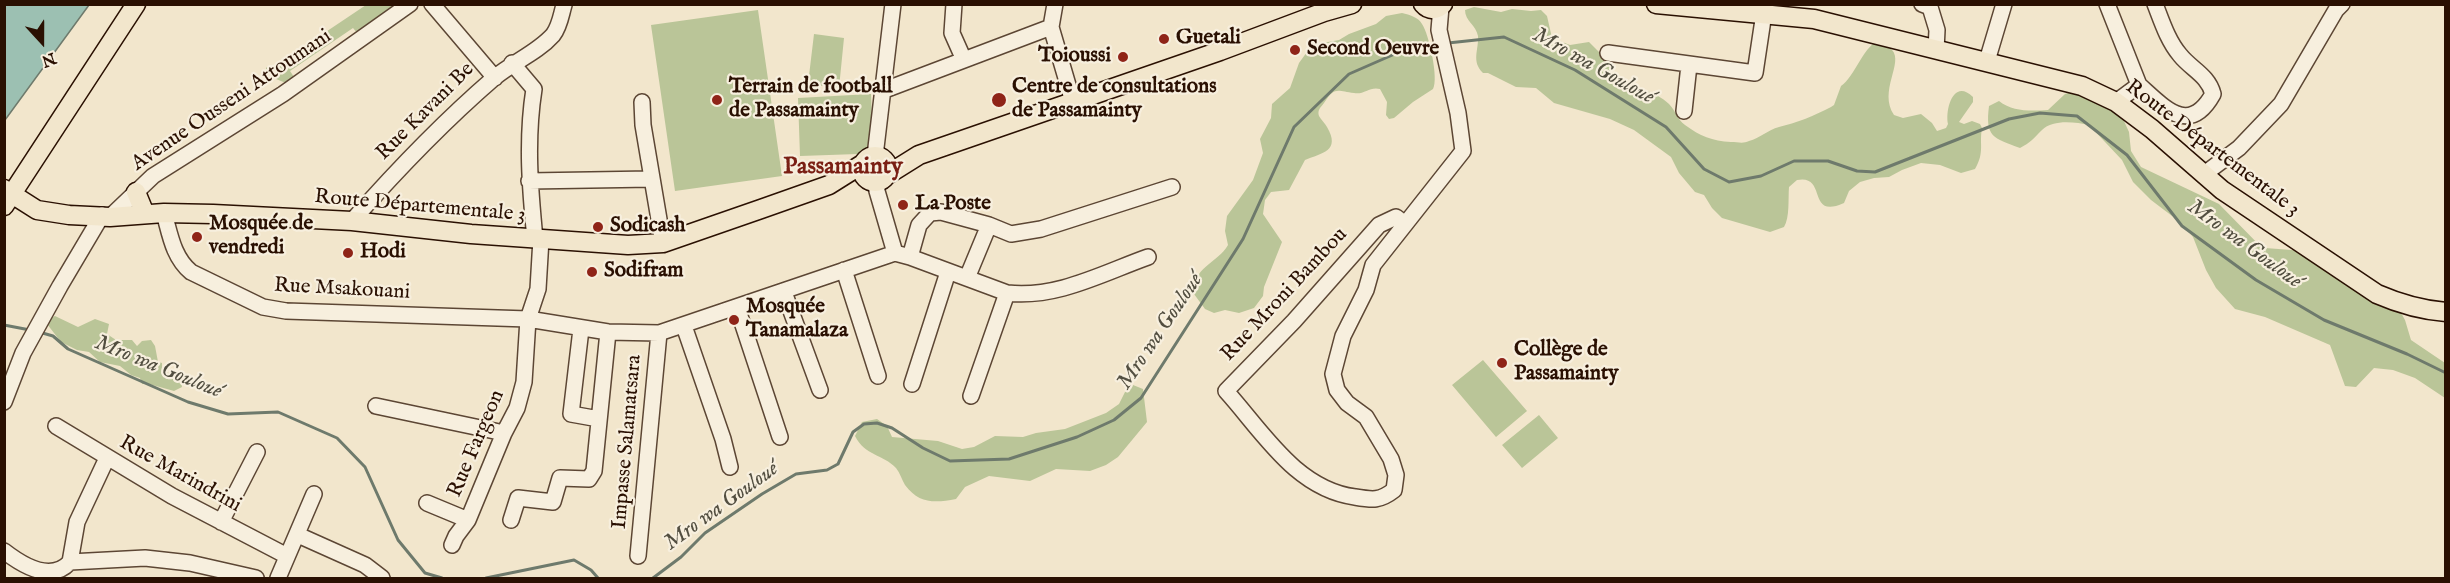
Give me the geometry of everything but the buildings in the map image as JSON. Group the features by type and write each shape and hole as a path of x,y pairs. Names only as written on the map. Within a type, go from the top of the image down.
{"main road":[{"path":"7,193 33,140 64,112 136,4"},
{"name":"Route Départementale 3","path":"7,193 41,211 69,215 164,213 352,221 538,239 628,245 663,243 1348,5"},
{"name":"Route Départementale 3","path":"1665,5 1740,8 1764,13 1814,12 1936,50 2082,86 2116,102 2152,129 2203,175 2258,216 2377,294 2399,304 2445,312"},
{"path":"136,192 145,213"}],"street":[{"name":"Avenue Ousseni Attoumani","path":"4,402 23,353 48,307 106,216 153,176 283,94 410,4"},
{"name":"Rue Kavani Be","path":"352,221 429,137 495,78 432,4"},
{"path":"893,4 882,91 876,169 877,191 895,254 910,257 1007,293 1035,294 1057,290 1148,257"},
{"path":"954,4 952,33 964,60"},
{"path":"1055,4 1051,27 1073,102"},
{"path":"1922,4 1930,7 1937,30 1936,50"},
{"path":"1987,61 2004,4"},
{"path":"2107,4 2139,85 2171,113 2183,117 2198,112 2213,94 2210,84 2181,57 2171,44 2155,4"},
{"path":"2203,175 2239,148 2281,104 2336,10 2342,4"},
{"path":"495,78 512,63 535,51 553,34 559,25 564,5"},
{"path":"1404,224 1462,151 1458,112 1439,30 1437,6"},
{"path":"1608,53 1755,74 1764,13"},
{"path":"882,91 1051,27"},
{"name":"Rue Fargeon","path":"452,545 468,520 504,433 517,408 524,382 528,319 538,289 538,239 530,181 530,115 534,89 512,63"},
{"path":"1684,111 1689,65"},
{"path":"2116,102 2139,85"},
{"path":"642,102 651,179 663,243"},
{"path":"530,181 651,179"},
{"path":"910,257 919,225 930,213 940,212 1011,234 1041,229 1172,187"},
{"name":"Rue Msakouani","path":"164,213 175,251 184,267 263,307 286,311 528,319 608,332 659,333 895,254"},
{"name":"Rue Mroni Bambou","path":"1395,217 1404,224 1373,265 1366,290 1343,336 1332,375 1337,390 1347,403 1366,417 1391,459 1396,475 1394,490 1383,498 1338,495 1309,480 1260,431 1226,391 1294,321 1379,225 1395,217"},
{"path":"967,278 988,225"},
{"path":"844,270 878,376"},
{"path":"912,384 948,272"},
{"path":"784,292 820,390"},
{"path":"971,396 1007,293"},
{"path":"737,308 780,437"},
{"path":"684,326 723,439 730,467"},
{"path":"581,329 571,414 599,418"},
{"path":"511,520 518,498 553,502 560,478 589,479 594,471 608,332"},
{"name":"Impasse Salamatsara","path":"638,556 659,333"},
{"path":"376,406 504,433"},
{"name":"Rue Marindrini","path":"56,426 107,458 286,556"},
{"path":"221,522 257,452"},
{"path":"4,551 30,567 35,574 65,568 70,562 77,522 107,458"},
{"path":"278,579 314,494"},
{"path":"427,503 468,520"},
{"path":"298,535 365,565 382,579"},
{"path":"70,562 145,558 190,563 256,579"}],"shaded area":[{"path":"4,5 89,5 5,120"},
{"path":"366,5 397,5 358,34 353,28 290,71 294,77 286,83 276,79 266,70 266,67 269,70"},
{"path":"1474,7 1501,12 1512,9 1541,10 1547,16 1552,38 1570,45 1589,42 1602,55 1619,83 1646,90 1658,96 1669,104 1685,125 1701,135 1740,143 1757,138 1775,128 1805,119 1834,105 1841,86 1870,47 1880,41 1892,50 1895,56 1889,97 1894,115 1903,118 1921,114 1932,123 1937,131 1946,128 1948,124 1948,110 1952,97 1961,91 1966,92 1973,97 1973,102 1959,122 1964,124 1972,121 1980,124 1982,128 1980,158 1975,169 1961,173 1940,165 1921,163 1889,177 1860,182 1849,191 1844,203 1832,207 1825,206 1821,202 1812,183 1797,180 1789,187 1788,213 1784,227 1770,232 1722,218 1704,195 1695,192 1679,173 1671,157 1634,130 1610,119 1554,103 1536,88 1516,87 1488,73 1483,73 1476,60 1478,36 1465,14 1465,10"},
{"name":"Terrain de football de Passamainty","path":"758,10 782,176 675,191 651,25"},
{"path":"1402,13 1416,18 1425,29 1434,67 1433,89 1394,118 1389,119 1386,115 1387,102 1380,89 1361,93 1337,91 1331,94 1321,107 1319,116 1331,135 1331,146 1323,153 1305,160 1289,190 1271,192 1265,200 1263,214 1282,242 1264,287 1263,296 1254,308 1239,313 1225,310 1214,313 1205,309 1194,294 1194,285 1201,272 1228,245 1225,231 1227,216 1253,180 1263,153 1260,139 1271,118 1272,104 1290,88 1299,63 1312,45 1339,40 1376,24 1386,16"},
{"path":"814,34 844,38 839,88 808,84"},
{"path":"2078,90 2117,106 2129,132 2131,151 2141,167 2219,204 2266,252 2265,248 2305,251 2340,273 2355,290 2396,304 2405,320 2411,340 2445,363 2445,398 2415,378 2393,370 2374,368 2356,387 2345,386 2330,345 2265,317 2235,309 2216,288 2193,237 2180,222 2151,200 2133,182 2122,160 2089,125 2071,122 2052,124 2020,148 2003,142 1990,130 1989,106 1999,101 2016,109 2048,110 2065,94"},
{"path":"871,94 873,146 858,154 800,156 798,98"},
{"path":"55,316 78,327 95,319 109,324 107,334 116,340 132,340 137,346 142,341 151,340 155,346 158,362 162,363 162,370 180,378 182,387 174,391 142,384 140,378 131,375 120,366 100,362 89,352 77,350 61,342 47,324 49,319"},
{"path":"1483,360 1527,411 1496,437 1452,385"},
{"path":"1133,385 1143,389 1147,422 1118,457 1106,465 1090,471 1056,469 1030,481 989,476 965,487 956,499 928,501 916,496 905,485 899,472 891,463 869,451 859,443 855,436 862,422 877,419 887,426 892,437 938,441 962,449 974,447 995,436 1023,437 1065,429 1106,413 1119,404 1126,390"},
{"path":"1539,415 1558,438 1522,468 1502,445"}],"waterway":[{"name":"Mro wa Gouloué","path":"1448,43 1504,37 1575,70 1666,127 1704,169 1729,182 1761,176 1794,161 1828,161 1857,171 1875,172 2009,119 2040,113 2077,116 2127,155 2182,226 2256,280 2324,320 2407,354 2446,373"},
{"name":"Mro wa Gouloué","path":"653,578 681,557 705,533 762,494 796,474 827,470 838,464 853,432 864,424 877,423 892,428 923,448 950,461 1009,459 1077,437 1114,420 1141,398 1243,239 1294,127 1349,74 1413,46 1439,44"},
{"name":"Mro wa Gouloué","path":"4,325 30,330"},
{"name":"Mro wa Gouloué","path":"39,332 53,336 68,349 188,402 228,414 278,412 337,438 365,467 398,540 425,573 442,578"},
{"name":"Mro wa Gouloué","path":"486,578 574,560 591,570 598,578"}],"place":[{"name":"Guetali","path":"1164,39"},
{"name":"Second Oeuvre","path":"1295,50"},
{"name":"Toioussi","path":"1123,57"},
{"name":"Terrain de football de Passamainty","path":"717,100"},
{"name":"Centre de consultations de Passamainty","path":"999,100"},
{"name":"La Poste","path":"903,205"},
{"name":"Sodicash","path":"598,227"},
{"name":"Mosquée de vendredi","path":"197,237"},
{"name":"Hodi","path":"348,253"},
{"name":"Sodifram","path":"592,272"},
{"name":"Mosquée Tanamalaza","path":"734,320"},
{"name":"Collège de Passamainty","path":"1502,363"}],"district":[{"name":"Passamainty","path":"843,168"}]}
